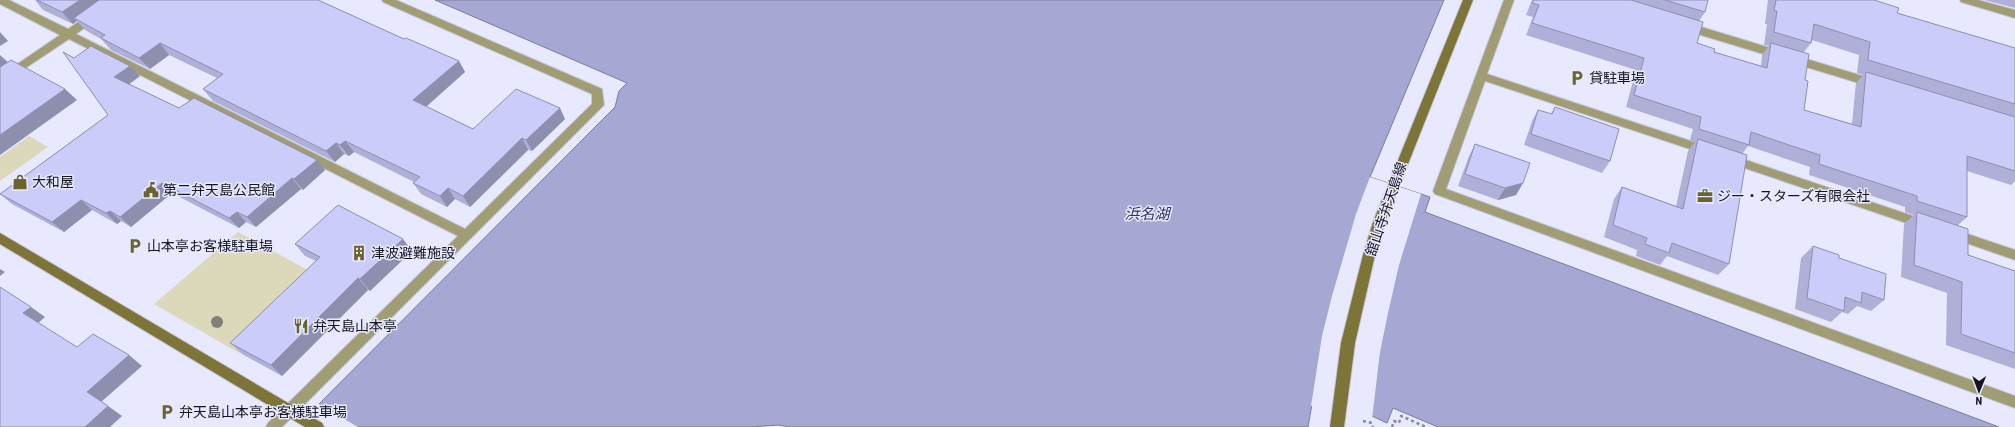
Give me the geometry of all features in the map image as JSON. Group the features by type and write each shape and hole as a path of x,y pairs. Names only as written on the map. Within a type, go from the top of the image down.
{"main road":[{"name":"舘山寺弁天島線","path":"1337,427 1348,343 1371,248 1393,184 1468,0"},
{"path":"0,238 317,427"}],"street":[{"path":"0,0 467,235"},
{"path":"0,81 118,0"},
{"path":"273,427 293,412 467,235 598,106 598,92 387,0"},
{"path":"1509,0 1439,191 2015,402"},
{"path":"1965,0 2015,14"},
{"path":"1676,23 1887,88"},
{"path":"1481,76 2015,254"}],"path":[{"path":"1392,427 1394,421 1399,423 1401,416 1426,427"},
{"path":"1364,421 1372,423 1373,427"}],"shaded area":[{"path":"29,136 48,147 0,181 0,157"},
{"path":"238,232 319,276 239,353 154,304"}],"water":[{"name":"浜名湖","path":"435,0 1444,0 1370,177 1430,197 1425,212 1999,427 1438,427 1393,408 1387,423 1372,416 1312,404 1308,427 790,427 778,425 751,427 296,427 615,107 619,91 627,83"}],"pier":[{"path":"1370,177 1421,194 1399,265 1388,313 1380,352 1372,419 1311,406 1322,336 1332,296 1356,214"},
{"path":"317,403 358,427 294,427"}],"building":[{"path":"37,0 80,0 62,12"},
{"path":"99,0 318,0 404,39 406,38 459,61 413,100 473,129 516,89 560,108 526,140 522,138 463,196 448,188 440,196 413,183 420,177 345,141 340,145 336,143 326,151 203,89 223,74 160,43 139,58 101,38 105,35 74,18"},
{"path":"1534,0 1631,0 1703,22 1697,43 1715,49 1714,52 1767,68 1771,43 1809,54 1805,80 1808,81 1804,110 1861,127 1866,72 2015,117 2015,171 1967,156 1967,217 1917,201 1917,196 1819,164 1820,155 1751,132 1749,145 1699,129 1701,117 1634,95 1644,58 1532,23 1539,5 1532,3"},
{"path":"1665,0 1708,0 1705,12"},
{"path":"1776,0 1874,0 1899,8 1897,13 2015,48 2015,104 1868,60 1870,42 1814,24 1811,43 1774,32 1777,11 1774,11"},
{"path":"91,46 130,66 114,77 179,108 194,98 317,160 294,179 292,178 247,217 237,212 229,218 162,183 120,217 110,211 106,213 81,200 52,222 0,194 108,115 63,52 74,58"},
{"path":"11,60 65,89 0,135 0,67"},
{"path":"1555,107 1619,129 1610,161 1531,134 1538,110 1552,114"},
{"path":"1698,139 1747,155 1729,264 1672,243 1669,253 1645,244 1647,238 1613,225 1622,187 1683,209"},
{"path":"1475,144 1530,163 1523,183 1505,188 1465,174"},
{"path":"338,205 403,239 360,279 358,278 271,365 230,343 320,257 295,244"},
{"path":"1917,212 1968,229 1968,255 2015,271 2015,353 1961,334 1962,282 1914,265"},
{"path":"1813,246 1839,255 1839,258 1886,274 1884,300 1862,292 1861,303 1845,297 1844,311 1807,298"},
{"path":"0,287 31,307 23,313 77,347 93,334 129,355 87,392 108,406 85,427 0,427"}],"place":[{"name":"貸駐車場","path":"1577,78"},
{"name":"大和屋","path":"20,182"},
{"name":"第二弁天島公民館","path":"151,190"},
{"name":"ジー・スターズ有限会社","path":"1705,196"},
{"name":"山本亭お客様駐車場","path":"135,246"},
{"name":"津波避難施設","path":"359,253"},
{"name":"弁天島山本亭","path":"301,326"},
{"name":"弁天島山本亭お客様駐車場","path":"167,412"}]}
